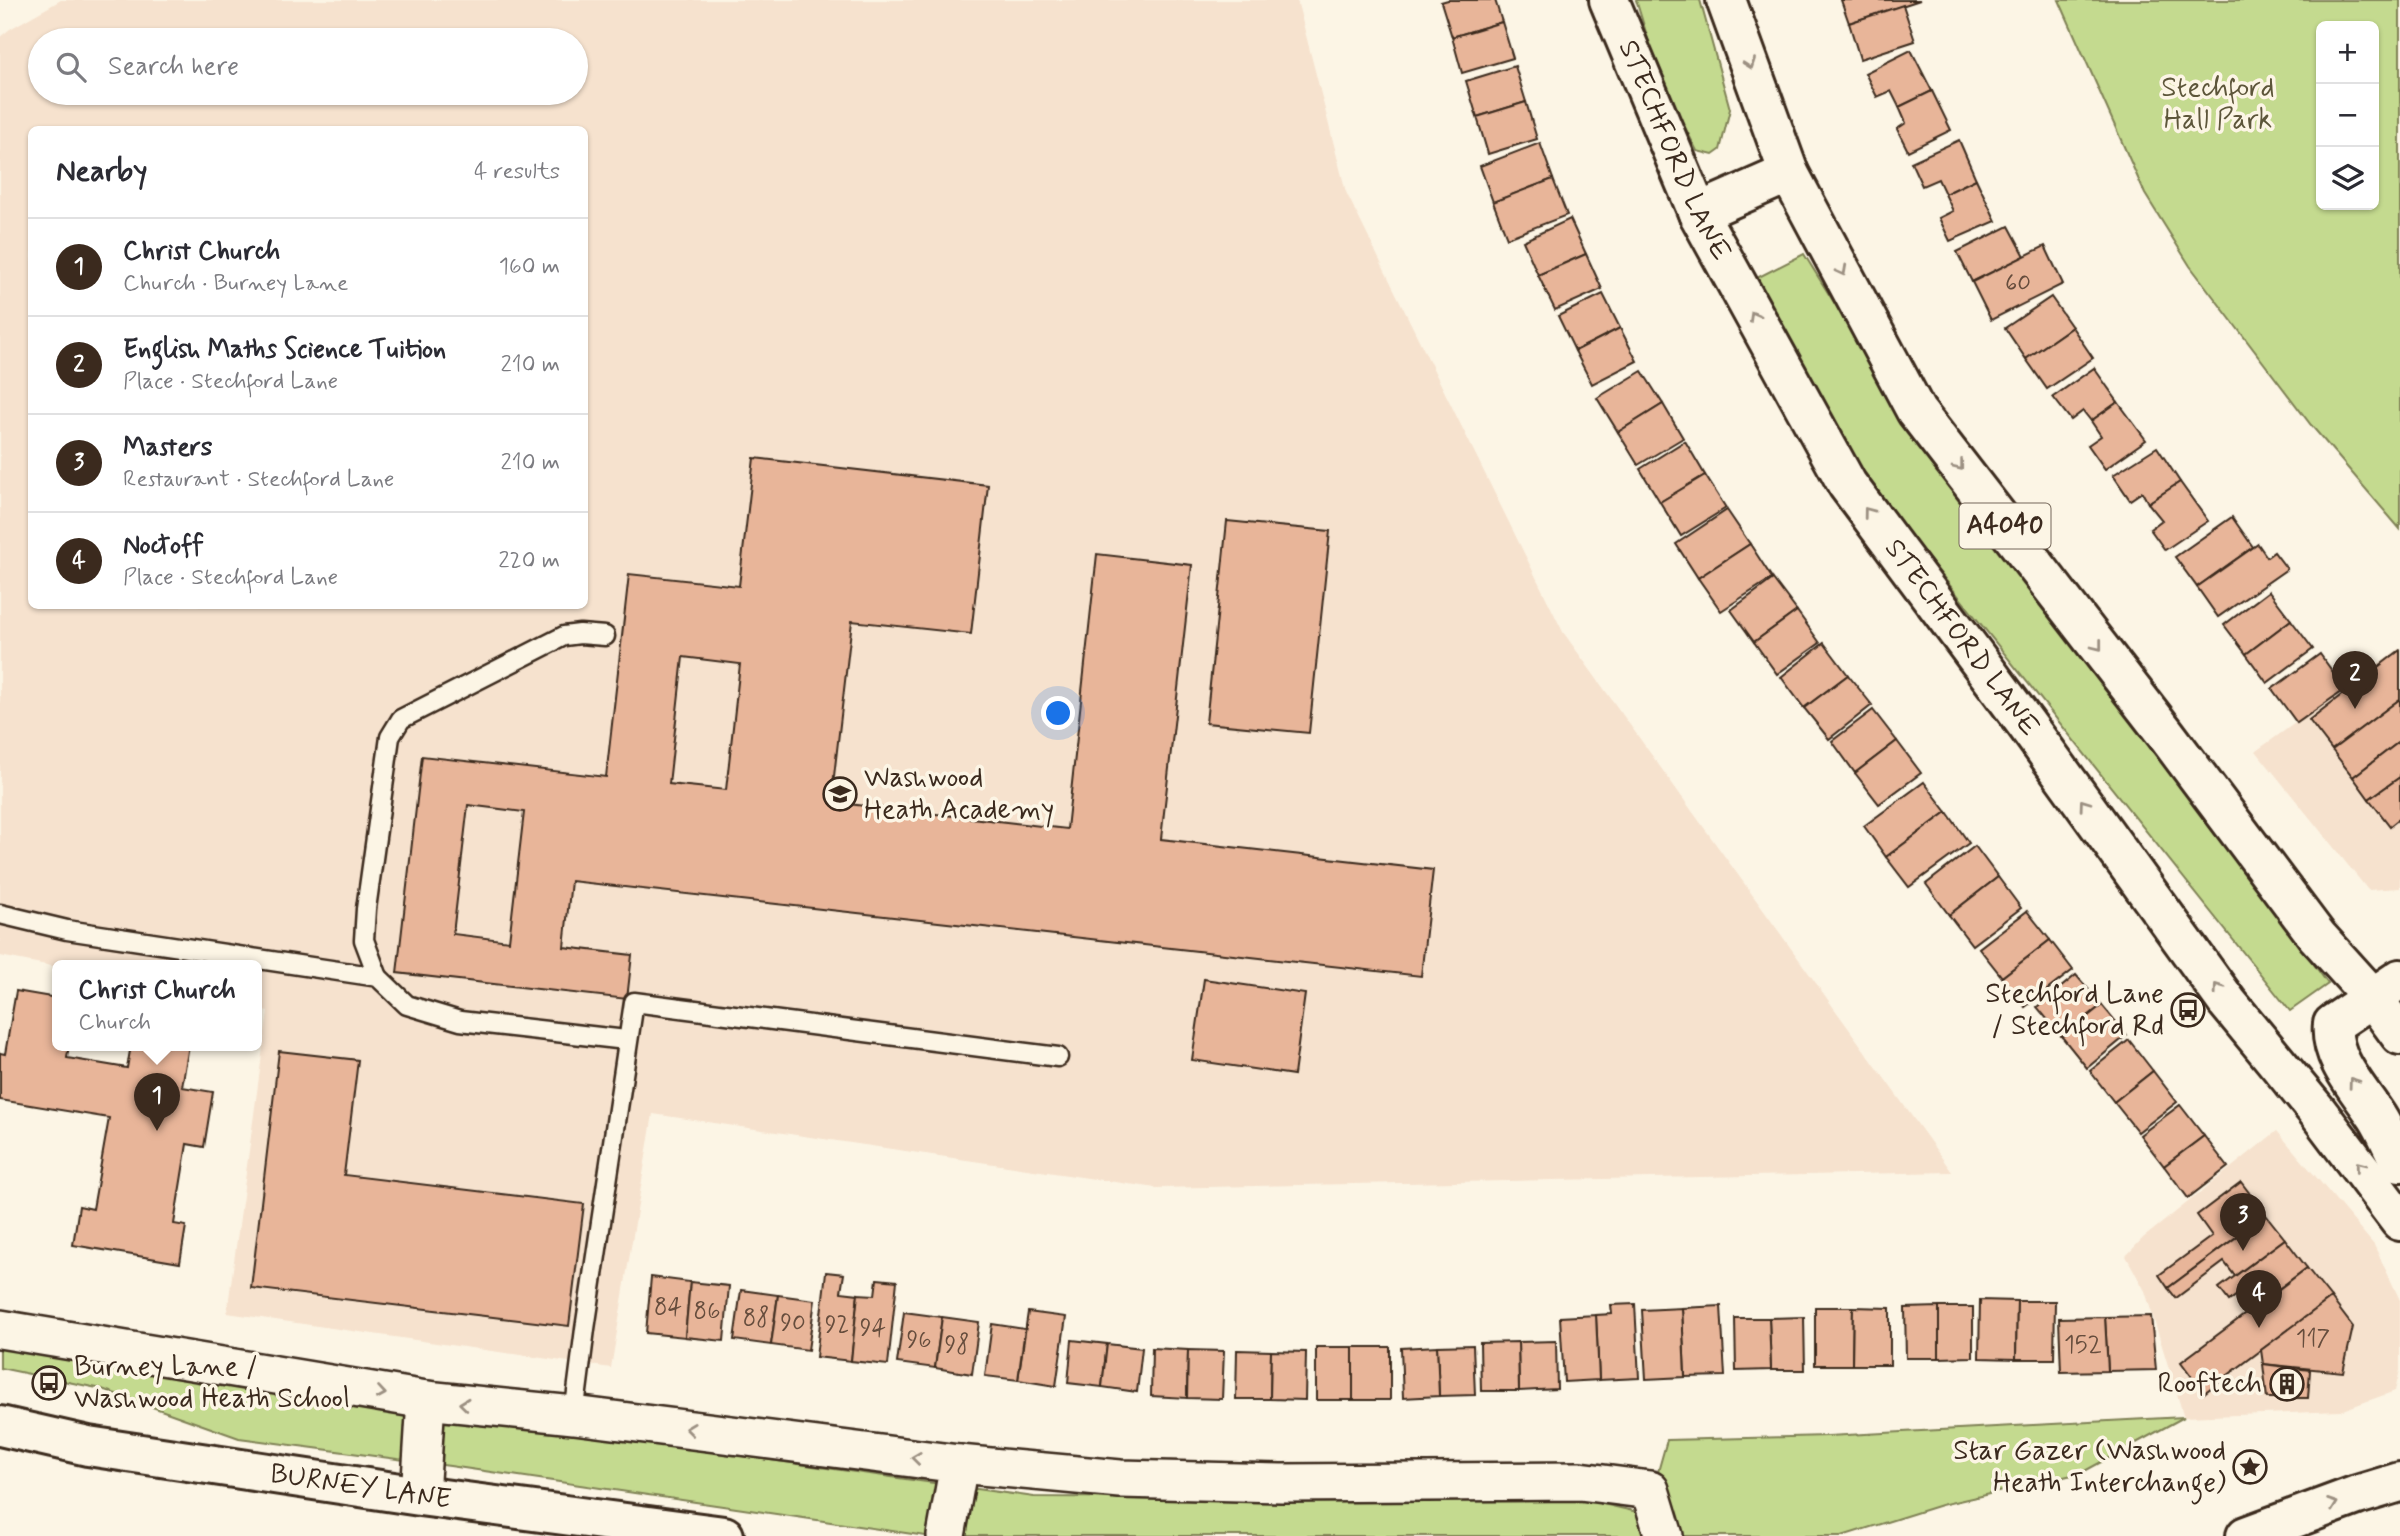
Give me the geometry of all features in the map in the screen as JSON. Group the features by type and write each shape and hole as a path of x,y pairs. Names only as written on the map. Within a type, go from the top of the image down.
{"main road":[{"name":"STECHFORD LANE","path":"1609,0 1698,214 1847,484 2026,724 2227,1002 2317,1111 2400,1221"},
{"name":"A4040","path":"1726,0 1790,173 1916,411 2317,936 2387,989 2400,1035"},
{"path":"1698,214 1790,173"},
{"path":"2387,989 2333,1024 2332,1032 2346,1074 2378,1119 2400,1162"},
{"name":"BURNEY LANE","path":"0,1426 88,1446 420,1496 724,1536"},
{"path":"2246,1536 2400,1482"}],"street":[{"path":"0,1329 426,1400 574,1415 959,1464 1119,1479 1254,1483 1580,1481 1650,1490 1664,1536"},
{"path":"420,1496 426,1400"},
{"path":"946,1536 959,1464"}],"lane":[{"path":"605,636 564,636 401,719 390,737 364,940 378,977 407,1005 460,1021 626,1040"},
{"path":"0,914 67,930 378,977"},
{"path":"574,1415 626,1040 634,1002 1058,1057"}],"shaded area":[{"name":"Washwood Heath Academy","path":"61,0 1297,0 1346,192 1563,632 1952,1172 1156,1188 653,1114 611,1368 227,1313 268,1011 262,1010 262,960 52,960 52,966 0,956 0,37"},
{"path":"2400,648 2400,888 2368,890 2256,751"},
{"path":"2277,1131 2374,1245 2400,1300 2400,1370 2395,1391 2340,1411 2184,1417 2145,1291 2126,1256 2143,1238"}],"green space":[{"path":"1636,0 1700,0 1730,109 1720,150 1713,155 1697,151 1660,78"},
{"name":"Stechford Hall Park","path":"2059,0 2400,0 2400,529 2311,425 2190,266 2145,194"},
{"path":"1804,254 1910,425 2205,812 2328,984 2290,1011 1864,478 1753,280"},
{"path":"0,1336 464,1417 1034,1497 1586,1500 1646,1514 1667,1440 1828,1436 2184,1417 2081,1473 1941,1505 1842,1536 926,1536 239,1438 102,1389 0,1368"}],"building":[{"path":"1495,0 1502,22 1452,37 1441,2"},
{"path":"1841,0 1920,0 1849,23"},
{"path":"1903,5 1915,41 1860,59 1849,23"},
{"path":"1502,22 1513,58 1462,73 1452,37"},
{"path":"1911,50 1932,91 1899,107 1891,91 1877,97 1865,73"},
{"path":"1515,66 1526,102 1477,117 1466,81"},
{"path":"1932,91 1951,130 1908,151 1897,129 1906,123 1899,107"},
{"path":"1526,102 1537,139 1488,154 1477,117"},
{"path":"1959,140 1976,179 1945,194 1938,179 1922,186 1911,162"},
{"path":"1540,143 1553,179 1493,202 1480,166"},
{"path":"1553,179 1567,215 1507,238 1493,202"},
{"path":"1976,179 1996,221 1950,241 1939,218 1953,211 1945,194"},
{"path":"1570,219 1586,254 1538,275 1523,241"},
{"path":"2009,226 2025,256 1972,282 1957,252"},
{"path":"2045,246 2063,284 1991,320 1972,282"},
{"path":"1586,254 1602,289 1555,310 1538,275"},
{"path":"1603,294 1620,328 1575,351 1558,316"},
{"path":"2051,297 2072,327 2026,359 2005,328"},
{"path":"2072,327 2093,358 2047,389 2026,359"},
{"path":"1620,328 1637,361 1592,384 1575,351"},
{"path":"2094,368 2118,402 2091,421 2083,411 2071,420 2053,397"},
{"path":"1642,371 1663,404 1618,432 1597,398"},
{"path":"2118,402 2146,440 2105,469 2088,445 2101,436 2091,421"},
{"path":"1663,404 1683,438 1638,465 1618,432"},
{"path":"1685,441 1705,475 1660,502 1640,469"},
{"path":"2157,447 2180,482 2148,503 2142,492 2130,500 2113,475"},
{"path":"754,458 988,485 971,634 852,621 831,802 1067,829 1097,554 1192,565 1161,839 1433,870 1421,976 571,881 564,947 632,955 627,999 397,973 422,756 606,777 629,574 739,586","holes":["683,657 740,664 726,790 669,784","468,805 524,812 509,941 453,934"]},
{"path":"1705,475 1726,508 1681,536 1660,502"},
{"path":"2180,482 2208,521 2165,550 2150,529 2162,520 2148,503"},
{"path":"1727,510 1750,544 1698,578 1676,544"},
{"path":"2232,517 2253,547 2197,587 2175,557"},
{"path":"1227,521 1330,531 1309,733 1206,723"},
{"path":"1750,544 1772,578 1721,611 1698,578"},
{"path":"2258,544 2267,557 2274,552 2287,569 2218,617 2197,587"},
{"path":"1773,579 1797,611 1754,642 1731,610"},
{"path":"2269,591 2291,620 2246,654 2224,625"},
{"path":"1797,611 1820,643 1777,674 1754,642"},
{"path":"2291,620 2313,649 2267,683 2246,654"},
{"path":"1824,643 1848,675 1804,708 1781,677"},
{"path":"2400,650 2400,699 2332,750 2309,720"},
{"path":"2320,654 2345,689 2297,723 2272,689"},
{"path":"1848,675 1872,705 1829,739 1804,708"},
{"path":"2400,699 2400,741 2353,777 2332,750"},
{"path":"1873,710 1897,741 1855,773 1832,741"},
{"path":"1897,741 1921,773 1879,804 1855,773"},
{"path":"2400,741 2400,777 2369,799 2353,777"},
{"path":"2400,777 2400,818 2390,826 2369,799"},
{"path":"1924,782 1947,812 1886,857 1864,826"},
{"path":"1947,812 1969,843 1909,887 1886,857"},
{"path":"1975,846 1998,877 1949,915 1926,884"},
{"path":"1998,877 2021,908 1972,945 1949,915"},
{"path":"2027,911 2050,940 2002,977 1979,948"},
{"path":"2050,940 2073,970 2025,1007 2002,977"},
{"path":"2076,975 2102,1005 2062,1037 2037,1007"},
{"path":"1204,979 1305,994 1294,1075 1192,1060"},
{"path":"16,991 52,997 52,1051 68,1051 67,1058 127,1068 130,1051 188,1051 182,1087 213,1092 204,1147 187,1144 174,1224 186,1226 180,1263 73,1245 79,1206 93,1209 109,1118 0,1100 0,1053 5,1054"},
{"path":"2102,1005 2127,1035 2087,1068 2062,1037"},
{"path":"2129,1040 2153,1071 2114,1102 2090,1071"},
{"path":"279,1051 358,1060 344,1175 584,1204 569,1326 251,1288"},
{"path":"2153,1071 2177,1102 2138,1132 2114,1102"},
{"path":"2180,1105 2204,1136 2164,1166 2140,1135"},
{"path":"2204,1136 2228,1167 2188,1198 2164,1166"},
{"path":"2241,1182 2266,1215 2168,1288 2159,1275 2212,1236 2197,1215"},
{"path":"2266,1215 2285,1239 2235,1276 2224,1262 2176,1298 2168,1288"},
{"path":"2285,1239 2307,1268 2257,1305 2245,1289 2229,1301 2219,1288"},
{"path":"2307,1268 2331,1298 2204,1393 2181,1362"},
{"path":"826,1272 844,1274 841,1292 858,1294 851,1361 816,1357"},
{"path":"651,1277 690,1282 685,1337 646,1333"},
{"path":"877,1279 897,1281 888,1365 851,1361 858,1294 875,1295"},
{"path":"690,1282 729,1286 724,1341 685,1337"},
{"path":"741,1290 778,1295 771,1345 734,1340"},
{"path":"778,1295 815,1300 808,1350 771,1345"},
{"path":"2331,1298 2353,1327 2343,1372 2263,1364 2261,1350"},
{"path":"1980,1300 2017,1301 2016,1359 1979,1358"},
{"path":"2017,1301 2055,1301 2054,1359 2016,1359"},
{"path":"1635,1304 1639,1378 1599,1380 1596,1315 1612,1314 1611,1305"},
{"path":"1721,1306 1725,1376 1685,1377 1682,1308"},
{"path":"1815,1307 1853,1307 1852,1365 1815,1365"},
{"path":"1853,1307 1890,1308 1890,1365 1852,1365"},
{"path":"1939,1307 1939,1358 1906,1358 1905,1308"},
{"path":"1939,1307 1973,1307 1973,1357 1939,1358"},
{"path":"1682,1308 1685,1377 1646,1379 1642,1310"},
{"path":"904,1312 942,1317 935,1368 897,1363"},
{"path":"1028,1312 1066,1317 1056,1386 1018,1380"},
{"path":"1596,1315 1599,1380 1564,1382 1560,1317"},
{"path":"2151,1316 2156,1370 2108,1371 2105,1317"},
{"path":"942,1317 979,1322 972,1374 935,1368"},
{"path":"1804,1317 1805,1370 1771,1370 1769,1318"},
{"path":"2105,1317 2108,1371 2061,1372 2059,1318"},
{"path":"1735,1318 1769,1318 1771,1370 1736,1371"},
{"path":"992,1324 1025,1329 1018,1380 985,1376"},
{"path":"1072,1340 1107,1344 1102,1387 1068,1383"},
{"path":"1556,1341 1557,1389 1519,1391 1518,1342"},
{"path":"1518,1342 1519,1391 1481,1391 1480,1343"},
{"path":"1107,1344 1142,1348 1137,1392 1102,1387"},
{"path":"1473,1345 1475,1395 1439,1396 1437,1346"},
{"path":"1437,1346 1439,1396 1403,1398 1401,1348"},
{"path":"1316,1347 1353,1347 1353,1400 1316,1400"},
{"path":"1353,1347 1390,1347 1390,1400 1353,1400"},
{"path":"1152,1348 1188,1350 1187,1398 1151,1396"},
{"path":"1188,1350 1224,1351 1222,1399 1187,1398"},
{"path":"1237,1350 1271,1351 1270,1399 1236,1399"},
{"path":"1271,1351 1306,1352 1305,1400 1270,1399"},
{"name":"Rooftech","path":"2263,1364 2310,1370 2308,1398 2267,1398"}],"place":[{"name":"English Maths Science Tuition","path":"2355,709"},
{"name":"Washwood Heath Academy","path":"840,794"},
{"name":"Stechford Lane / Stechford Rd","path":"2188,1010"},
{"name":"Christ Church","path":"157,1131"},
{"name":"Masters","path":"2243,1251"},
{"name":"Noctoff","path":"2259,1328"},
{"name":"Burney Lane / Washwood Heath School","path":"49,1383"},
{"name":"Rooftech","path":"2287,1384"},
{"name":"Star Gazer (Washwood Heath Interchange)","path":"2250,1467"}]}
